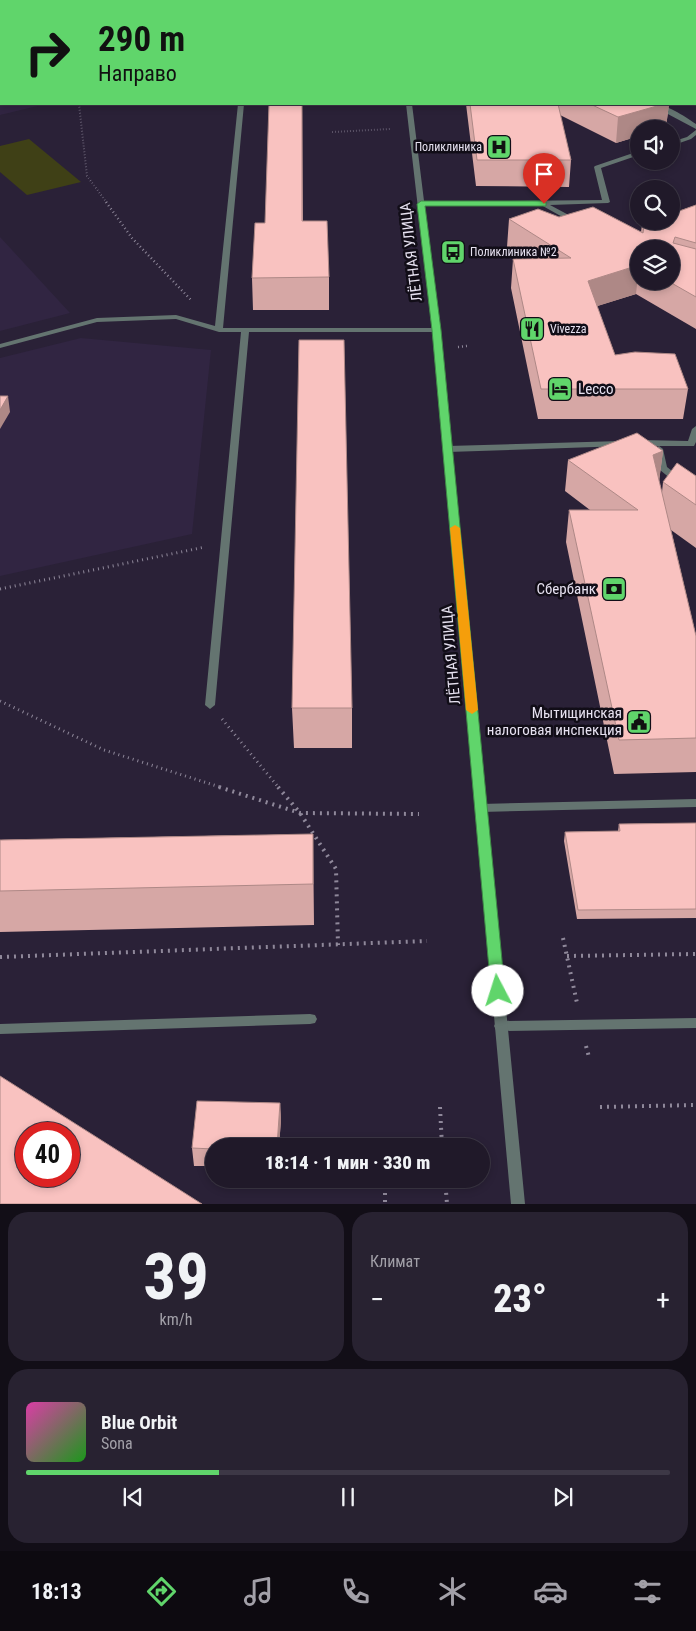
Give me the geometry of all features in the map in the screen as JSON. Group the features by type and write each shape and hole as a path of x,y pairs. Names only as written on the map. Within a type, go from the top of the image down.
{"street":[{"path":"220,330 241,105"},
{"name":"ЛЁТНАЯ УЛИЦА","path":"409,105 448,449 518,1204"},
{"path":"654,105 679,116 696,127"},
{"path":"680,141 689,138 696,132"},
{"path":"421,204 606,202 597,167 630,156"},
{"path":"544,204 587,228"},
{"path":"0,346 97,320 176,317 220,330 436,330"},
{"path":"210,705 245,330"},
{"path":"448,449 658,443 691,444 696,429"},
{"path":"658,443 664,468 696,495"},
{"path":"481,808 696,803"},
{"path":"0,1029 310,1019"},
{"path":"501,1026 696,1023"}],"path":[{"path":"79,105 87,176 132,238 193,302"},
{"path":"332,132 390,129"},
{"path":"458,347 467,346"},
{"path":"0,589 225,543"},
{"path":"0,701 104,750 300,813 419,814"},
{"path":"210,705 300,813 336,869 338,945"},
{"path":"563,938 588,1057"},
{"path":"0,956 427,941"},
{"path":"567,956 696,954"},
{"path":"600,1107 696,1105"},
{"path":"440,1107 442,1138"},
{"path":"385,1188 386,1204"},
{"path":"446,1188 447,1204"}],"shaded area":[{"path":"0,105 42,105 0,115"},
{"path":"29,139 81,182 27,195 0,172 0,146"},
{"path":"0,237 70,313 0,331"},
{"path":"81,338 211,350 192,534 0,576 0,358"}],"building":[{"path":"269,105 302,105 302,221 327,221 329,277 252,278 255,223 265,223"},
{"path":"470,105 558,105 571,160 477,160"},
{"path":"592,105 660,105 618,117"},
{"path":"696,205 696,243 675,237 674,240 630,240 630,268 588,281 615,355 635,352 675,354 688,389 541,389 513,259 571,258 509,219 538,209 559,217 593,207 630,226 630,230 637,230 643,233 643,230 680,230 680,211"},
{"path":"680,245 696,249 696,297 680,288"},
{"path":"299,340 344,340 352,708 292,708"},
{"path":"0,396 8,396 0,410"},
{"path":"637,433 663,451 653,455 696,636 696,738 619,740 569,510 638,510 568,460"},
{"path":"677,463 696,476 696,505 663,482"},
{"path":"696,823 696,909 578,910 565,832 620,831 619,824"},
{"path":"313,834 313,884 0,891 0,840"},
{"path":"0,1076 73,1122 15,1122 15,1187 80,1187 80,1127 202,1204 0,1204"},
{"path":"197,1101 280,1103 278,1138 205,1138 205,1149 192,1148"}],"slow traffic":[{"path":"455,528 472,710"}],"place":[{"name":"Поликлиника","path":"499,147"},
{"name":"Поликлиника №2","path":"453,252"},
{"name":"Vivezza","path":"532,329"},
{"name":"Lecco","path":"560,389"},
{"name":"Сбербанк","path":"614,589"},
{"name":"Мытищинская налоговая инспекция","path":"639,722"}],"route":[{"path":"498,991 436,330 421,204 544,204"}]}
